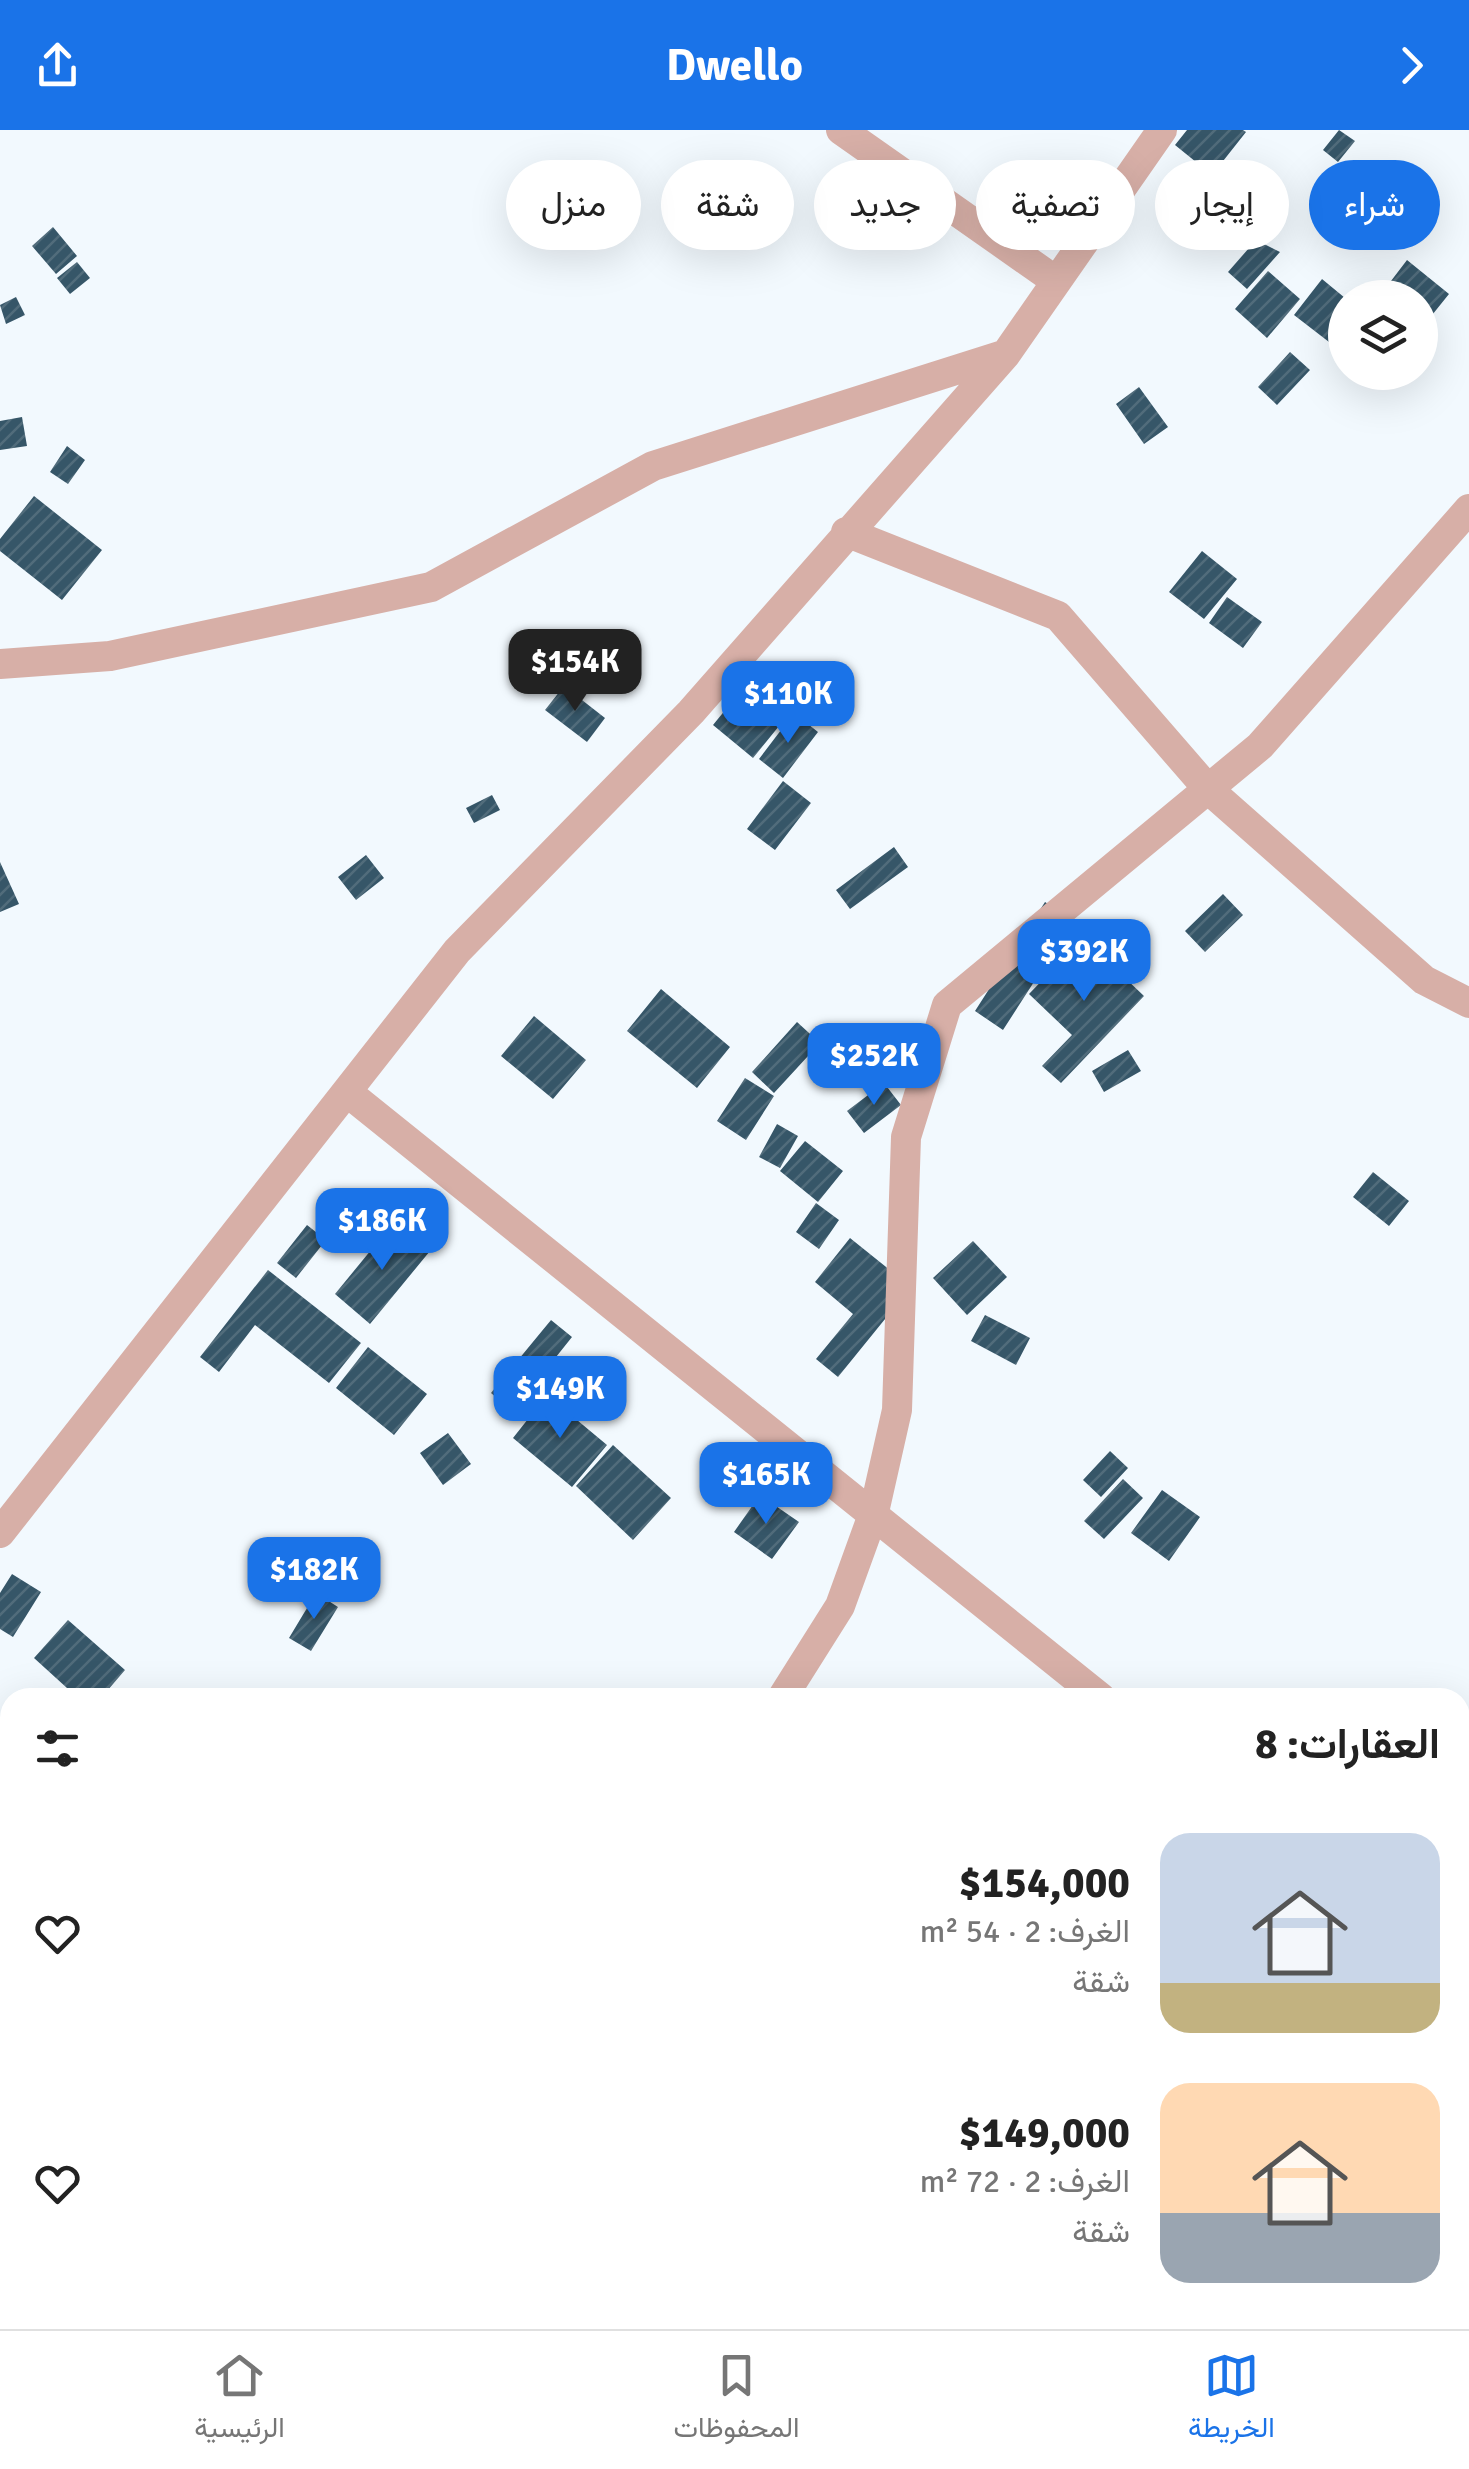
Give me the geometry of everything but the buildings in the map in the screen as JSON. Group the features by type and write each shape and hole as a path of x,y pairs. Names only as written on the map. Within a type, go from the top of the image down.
{"street":[{"path":"841,130 1056,282"},
{"path":"0,1533 457,951 690,712 1006,354 1162,130"},
{"path":"0,664 110,656 431,586 653,466 1006,354"},
{"path":"788,1688 840,1606 874,1512 897,1410 906,1136 947,1005 1260,746 1469,509"},
{"path":"846,532 1058,616 1208,789 1424,980 1469,1003"},
{"path":"347,1092 1089,1688"}]}
